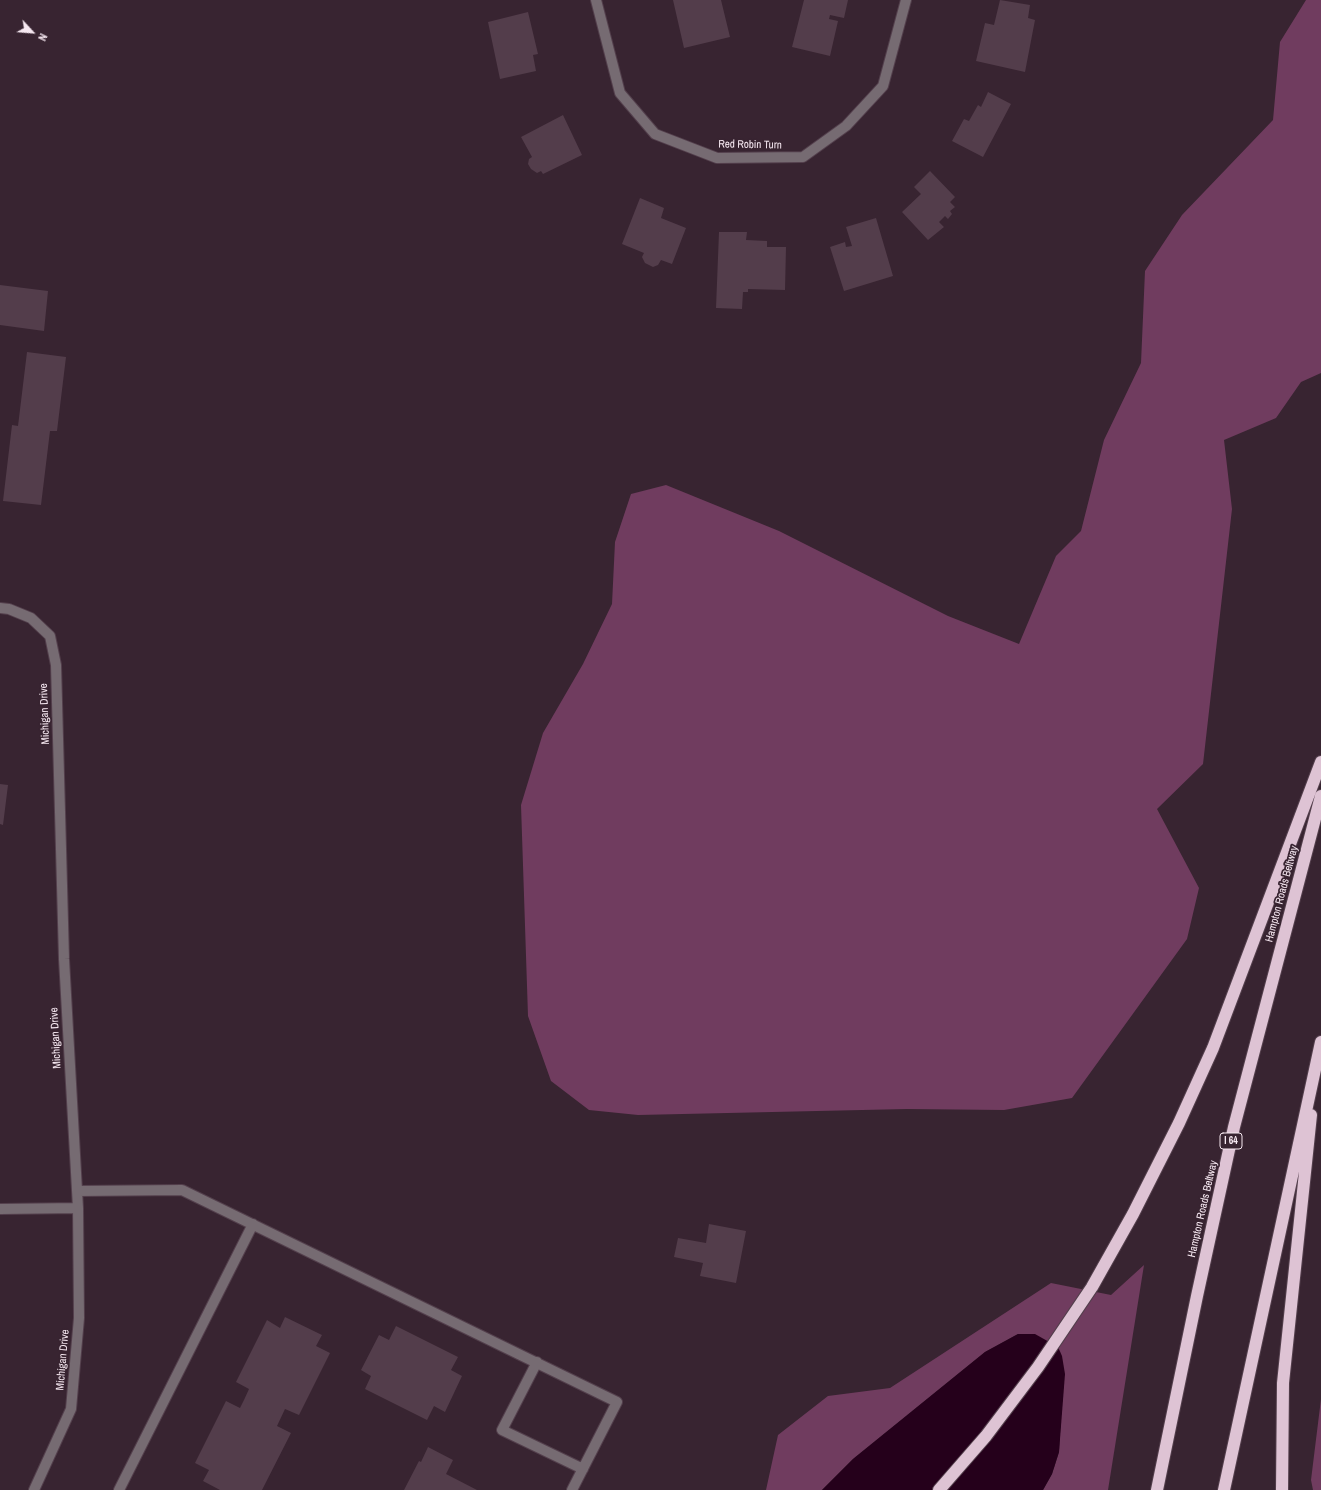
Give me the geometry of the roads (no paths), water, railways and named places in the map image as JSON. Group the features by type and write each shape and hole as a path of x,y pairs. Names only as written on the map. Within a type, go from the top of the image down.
{"highway":[{"path":"939,1490 986,1436 1038,1367 1092,1287 1111,1253 1178,1123 1213,1048 1321,762"},
{"name":"Hampton Roads Beltway","path":"1157,1490 1192,1319 1234,1128 1321,796"},
{"path":"1224,1490 1321,1042"},
{"path":"1282,1490 1283,1383 1318,1055"}],"street":[{"name":"Red Robin Turn","path":"596,0 620,93 655,134 717,158 803,157 846,126 883,86 906,0"},
{"name":"Michigan Drive","path":"0,608 9,609 30,618 50,636 56,665 64,959 78,1208 79,1318 71,1409 34,1490"},
{"path":"77,1191 182,1190 617,1402 572,1490"},
{"path":"0,1209 78,1208"},
{"path":"119,1490 253,1224"},
{"path":"537,1362 502,1430 583,1469"}]}
